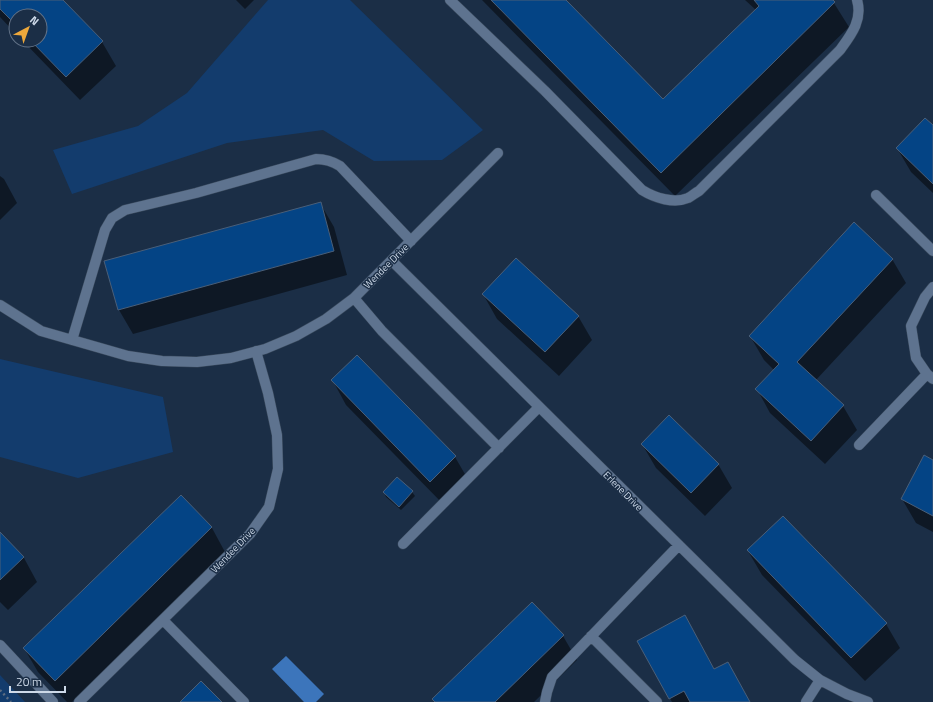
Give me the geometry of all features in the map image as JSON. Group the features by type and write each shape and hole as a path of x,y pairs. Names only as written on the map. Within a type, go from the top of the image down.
{"street":[{"path":"450,0 545,91 642,190 649,194 673,201 687,198 699,191 840,50 852,34 858,19 857,0"},
{"name":"Wendee Drive","path":"0,305 41,331 128,356 162,361 197,362 231,358 256,351 296,336 326,319 354,298 498,153"},
{"path":"72,340 105,230 112,218 125,210 196,193 316,159 321,159 340,166 411,241"},
{"path":"876,195 933,251"},
{"name":"Erlene Drive","path":"392,261 794,660 820,680 847,694 868,702"},
{"path":"859,445 930,377 916,358 911,326 925,297 933,287"},
{"path":"354,298 382,331 499,448"},
{"name":"Wendee Drive","path":"79,702 250,534 269,507 278,470 277,435 268,393 256,351"},
{"path":"403,544 539,407"},
{"path":"545,702 552,677 679,546"},
{"path":"162,620 244,702"},
{"path":"591,636 657,702"},
{"path":"0,646 53,702"},
{"path":"806,702 820,680"}],"path":[{"path":"0,690 11,702"}],"shaded area":[{"path":"268,0 350,0 483,130 442,160 374,161 323,130 227,143 72,194 53,150 138,126 187,93"},
{"path":"0,359 163,397 173,452 78,478 0,457"},
{"path":"286,656 324,694 316,702 304,702 272,669"},
{"path":"0,675 25,702 0,702"}],"building":[{"path":"0,0 63,0 103,41 66,77 38,48 48,48 48,8 8,8 8,17 0,9"},
{"path":"491,0 566,0 663,99 759,6 754,0 833,0 835,2 661,173"},
{"path":"925,118 933,125 933,184 896,148"},
{"path":"321,202 334,251 118,310 104,261"},
{"path":"854,222 893,259 797,362 844,405 811,441 755,389 779,364 749,336"},
{"path":"516,258 579,316 545,352 482,294"},
{"path":"357,355 456,456 430,482 331,380"},
{"path":"669,415 719,464 691,493 641,444"},
{"path":"924,455 933,460 933,516 901,499"},
{"path":"397,477 413,491 399,507 383,492"},
{"path":"181,495 212,527 55,681 23,648"},
{"path":"783,516 887,623 851,658 747,550"},
{"path":"0,532 24,557 0,580"},
{"path":"532,602 564,635 495,702 435,702 432,699"},
{"path":"685,615 714,669 728,662 750,702 690,702 684,691 669,699 637,641"},
{"path":"201,681 222,702 180,702"}]}
